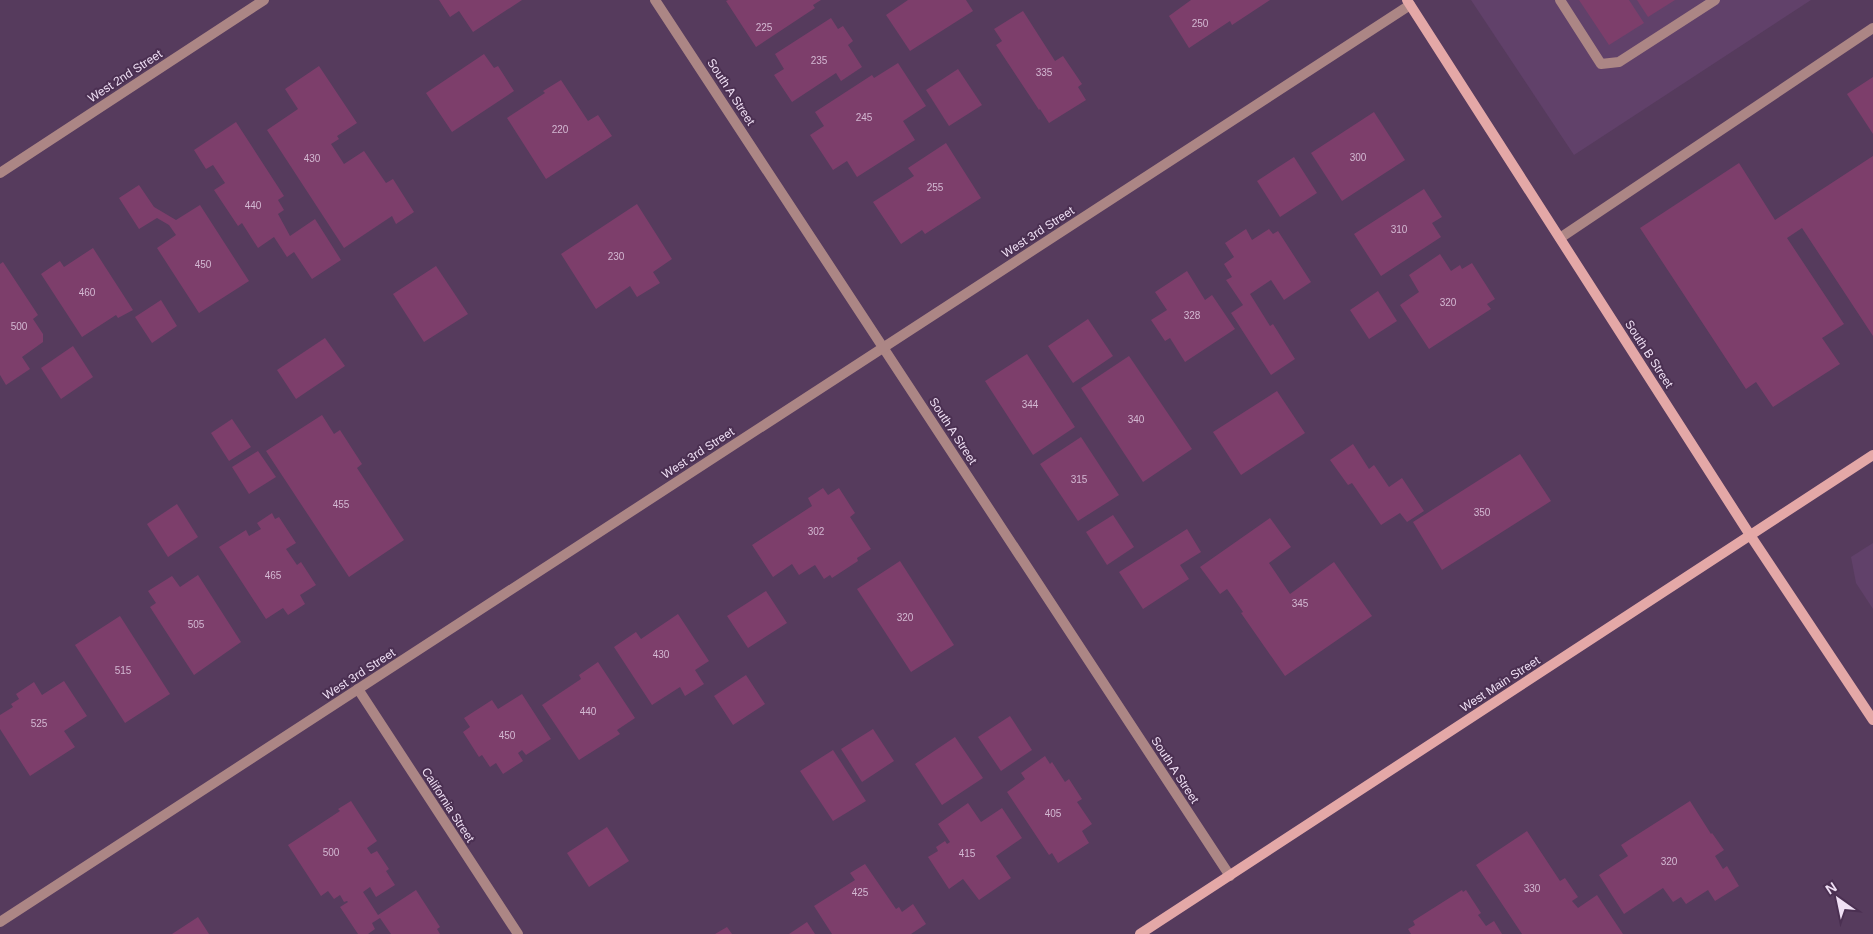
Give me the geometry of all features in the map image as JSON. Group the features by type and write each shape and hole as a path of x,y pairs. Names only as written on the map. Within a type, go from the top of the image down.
{"street":[{"name":"West 2nd Street","path":"0,173 264,0"},
{"name":"South A Street","path":"655,0 1230,876"},
{"path":"1560,0 1602,64 1619,62 1715,0"},
{"name":"West 3rd Street","path":"0,922 1408,3"},
{"name":"South B Street","path":"1408,3 1750,535 1873,720"},
{"path":"1560,238 1873,28"},
{"name":"West Main Street","path":"1140,934 1873,455"},
{"name":"California Street","path":"358,689 518,934"}],"shaded area":[{"path":"1471,0 1811,0 1574,155"},
{"path":"1873,543 1873,609 1856,583 1851,557"}],"building":[{"path":"439,0 522,0 473,32 459,11 450,17"},
{"path":"821,0 813,5 815,8 756,47 726,1"},
{"path":"908,0 966,0 973,11 910,51 886,15"},
{"path":"1191,0 1270,0 1232,25 1230,21 1189,48 1169,16"},
{"path":"1579,0 1629,0 1644,23 1609,45"},
{"path":"1637,0 1675,0 1648,17"},
{"path":"1023,11 1055,61 1063,56 1082,84 1078,87 1086,100 1049,123 996,45 1002,41 994,29"},
{"path":"831,18 838,29 843,26 853,41 848,45 862,67 841,81 836,73 792,102 774,75 784,69 775,54"},
{"path":"484,54 494,68 498,66 514,91 452,132 426,93"},
{"path":"898,63 926,106 903,121 915,140 857,177 847,161 833,170 810,135 824,126 815,112 872,75 874,78"},
{"path":"319,66 357,123 337,136 339,139 331,144 344,164 364,151 386,183 393,179 414,212 396,224 392,216 344,248 267,130 298,109 285,89"},
{"path":"958,69 982,105 949,126 926,90"},
{"path":"1873,77 1873,134 1847,94"},
{"path":"561,80 588,121 598,115 612,136 546,179 507,118"},
{"path":"1374,112 1405,160 1342,201 1311,153"},
{"path":"236,122 284,196 278,200 284,210 278,214 290,236 315,219 341,260 312,279 294,252 287,257 274,237 258,248 242,223 238,226 214,190 225,183 213,165 206,169 194,150"},
{"path":"946,143 981,198 925,234 922,230 901,244 873,202 914,176 908,168"},
{"path":"1873,156 1873,336 1802,228 1787,238 1844,324 1822,338 1840,364 1773,407 1756,382 1746,389 1640,228 1739,163 1775,220"},
{"path":"1294,157 1317,193 1280,217 1257,181"},
{"path":"139,185 154,207 176,220 200,205 249,281 199,313 157,248 176,235 169,225 157,218 139,229 119,198"},
{"path":"1424,189 1442,217 1432,223 1441,237 1381,276 1354,234"},
{"path":"637,204 672,259 653,272 660,283 637,297 630,286 596,309 561,254"},
{"path":"1246,229 1252,240 1269,229 1273,234 1278,231 1311,282 1284,300 1271,280 1250,294 1270,326 1273,324 1295,359 1271,375 1231,313 1243,305 1226,280 1232,277 1224,264 1234,257 1225,243"},
{"path":"93,248 133,310 118,318 116,315 82,337 41,274 60,261 64,267"},
{"path":"1440,254 1451,271 1460,265 1462,269 1472,263 1495,299 1487,304 1491,309 1429,349 1400,305 1419,292 1409,275"},
{"path":"3,262 38,315 33,319 43,334 43,342 22,357 30,369 6,385 0,375 0,264"},
{"path":"436,266 468,314 424,342 393,294"},
{"path":"1187,271 1205,300 1212,295 1235,329 1185,362 1170,338 1165,341 1151,320 1167,310 1155,292"},
{"path":"1378,291 1397,321 1369,339 1350,310"},
{"path":"161,300 177,326 152,343 135,317"},
{"path":"1088,319 1113,356 1073,383 1048,346"},
{"path":"325,338 345,366 296,399 277,370"},
{"path":"73,346 93,377 61,399 41,368"},
{"path":"1027,354 1075,427 1033,455 985,381"},
{"path":"1129,356 1192,449 1143,482 1081,388"},
{"path":"1277,391 1305,433 1241,475 1213,432"},
{"path":"322,415 334,434 340,430 362,464 357,468 404,540 349,577 266,451"},
{"path":"232,419 251,447 229,461 211,433"},
{"path":"1081,437 1119,495 1078,521 1040,464"},
{"path":"1353,444 1369,469 1374,465 1389,487 1402,478 1424,511 1407,522 1400,513 1381,525 1352,483 1348,485 1330,460"},
{"path":"258,451 276,477 249,494 232,467"},
{"path":"1520,454 1551,501 1442,570 1413,522"},
{"path":"823,488 828,495 839,488 855,513 850,517 871,549 857,558 858,561 832,578 830,575 824,579 815,565 799,575 792,564 773,577 752,545 812,506 808,498"},
{"path":"177,504 198,537 168,557 147,524"},
{"path":"272,513 275,519 279,517 296,543 286,549 297,565 301,562 316,585 300,595 305,604 288,615 283,608 266,619 219,547 246,530 249,536 261,529 257,523"},
{"path":"1113,515 1134,547 1107,565 1086,532"},
{"path":"1270,518 1291,547 1269,563 1290,594 1334,562 1372,616 1285,676 1241,613 1243,612 1227,589 1220,594 1200,567"},
{"path":"1187,529 1201,552 1180,565 1189,579 1143,609 1119,572"},
{"path":"900,561 954,645 911,672 857,589"},
{"path":"198,575 241,642 194,675 150,607 156,603 148,591 172,576 180,587"},
{"path":"766,591 787,623 748,648 727,616"},
{"path":"678,614 709,661 695,670 704,684 685,696 680,687 652,705 614,647 636,632 641,639"},
{"path":"120,616 170,694 125,723 75,645"},
{"path":"598,662 635,718 617,730 620,734 579,760 542,705 581,679 579,675"},
{"path":"746,675 765,704 733,725 714,696"},
{"path":"64,681 87,716 64,731 75,747 30,776 0,729 0,715 13,707 11,704 19,699 16,694 34,682 42,695"},
{"path":"522,694 551,739 526,755 522,750 518,753 523,761 503,774 496,763 490,767 482,755 479,757 463,732 470,727 464,718 492,700 498,709"},
{"path":"1010,716 1032,750 1001,771 978,737"},
{"path":"873,729 894,761 862,782 841,749"},
{"path":"955,737 983,778 942,805 915,764"},
{"path":"833,750 866,801 833,821 800,771"},
{"path":"1045,756 1050,764 1052,762 1065,782 1069,779 1082,799 1077,802 1092,824 1082,831 1089,843 1058,863 1052,853 1049,855 1007,792 1025,779 1021,773"},
{"path":"351,801 377,841 367,848 371,854 377,851 389,869 386,871 395,885 376,897 370,887 363,892 378,915 416,890 440,927 437,929 440,934 391,934 380,918 372,923 375,929 368,934 358,934 340,907 348,902 344,902 340,895 334,899 328,891 321,896 288,845 340,811 338,809"},
{"path":"1690,801 1711,834 1724,850 1715,856 1723,869 1727,866 1739,886 1715,901 1708,890 1686,904 1681,897 1673,902 1663,888 1624,914 1599,875 1628,856 1621,845"},
{"path":"968,803 981,822 1002,808 1022,838 996,856 1011,878 979,900 963,879 949,889 928,857 938,851 936,847 945,841 947,844 950,842 938,824"},
{"path":"607,827 629,861 589,887 567,853"},
{"path":"1527,831 1560,881 1565,878 1578,897 1572,901 1578,908 1597,895 1623,934 1522,934 1476,865"},
{"path":"865,864 896,909 899,907 902,912 913,904 926,924 911,934 832,934 814,906 855,880 850,873"},
{"path":"1462,890 1463,892 1466,890 1481,913 1478,915 1486,926 1494,921 1502,934 1411,934 1408,929 1415,925 1413,921"},
{"path":"198,917 209,934 172,934"},
{"path":"807,922 815,934 789,934"},
{"path":"727,927 732,934 715,934"}]}
